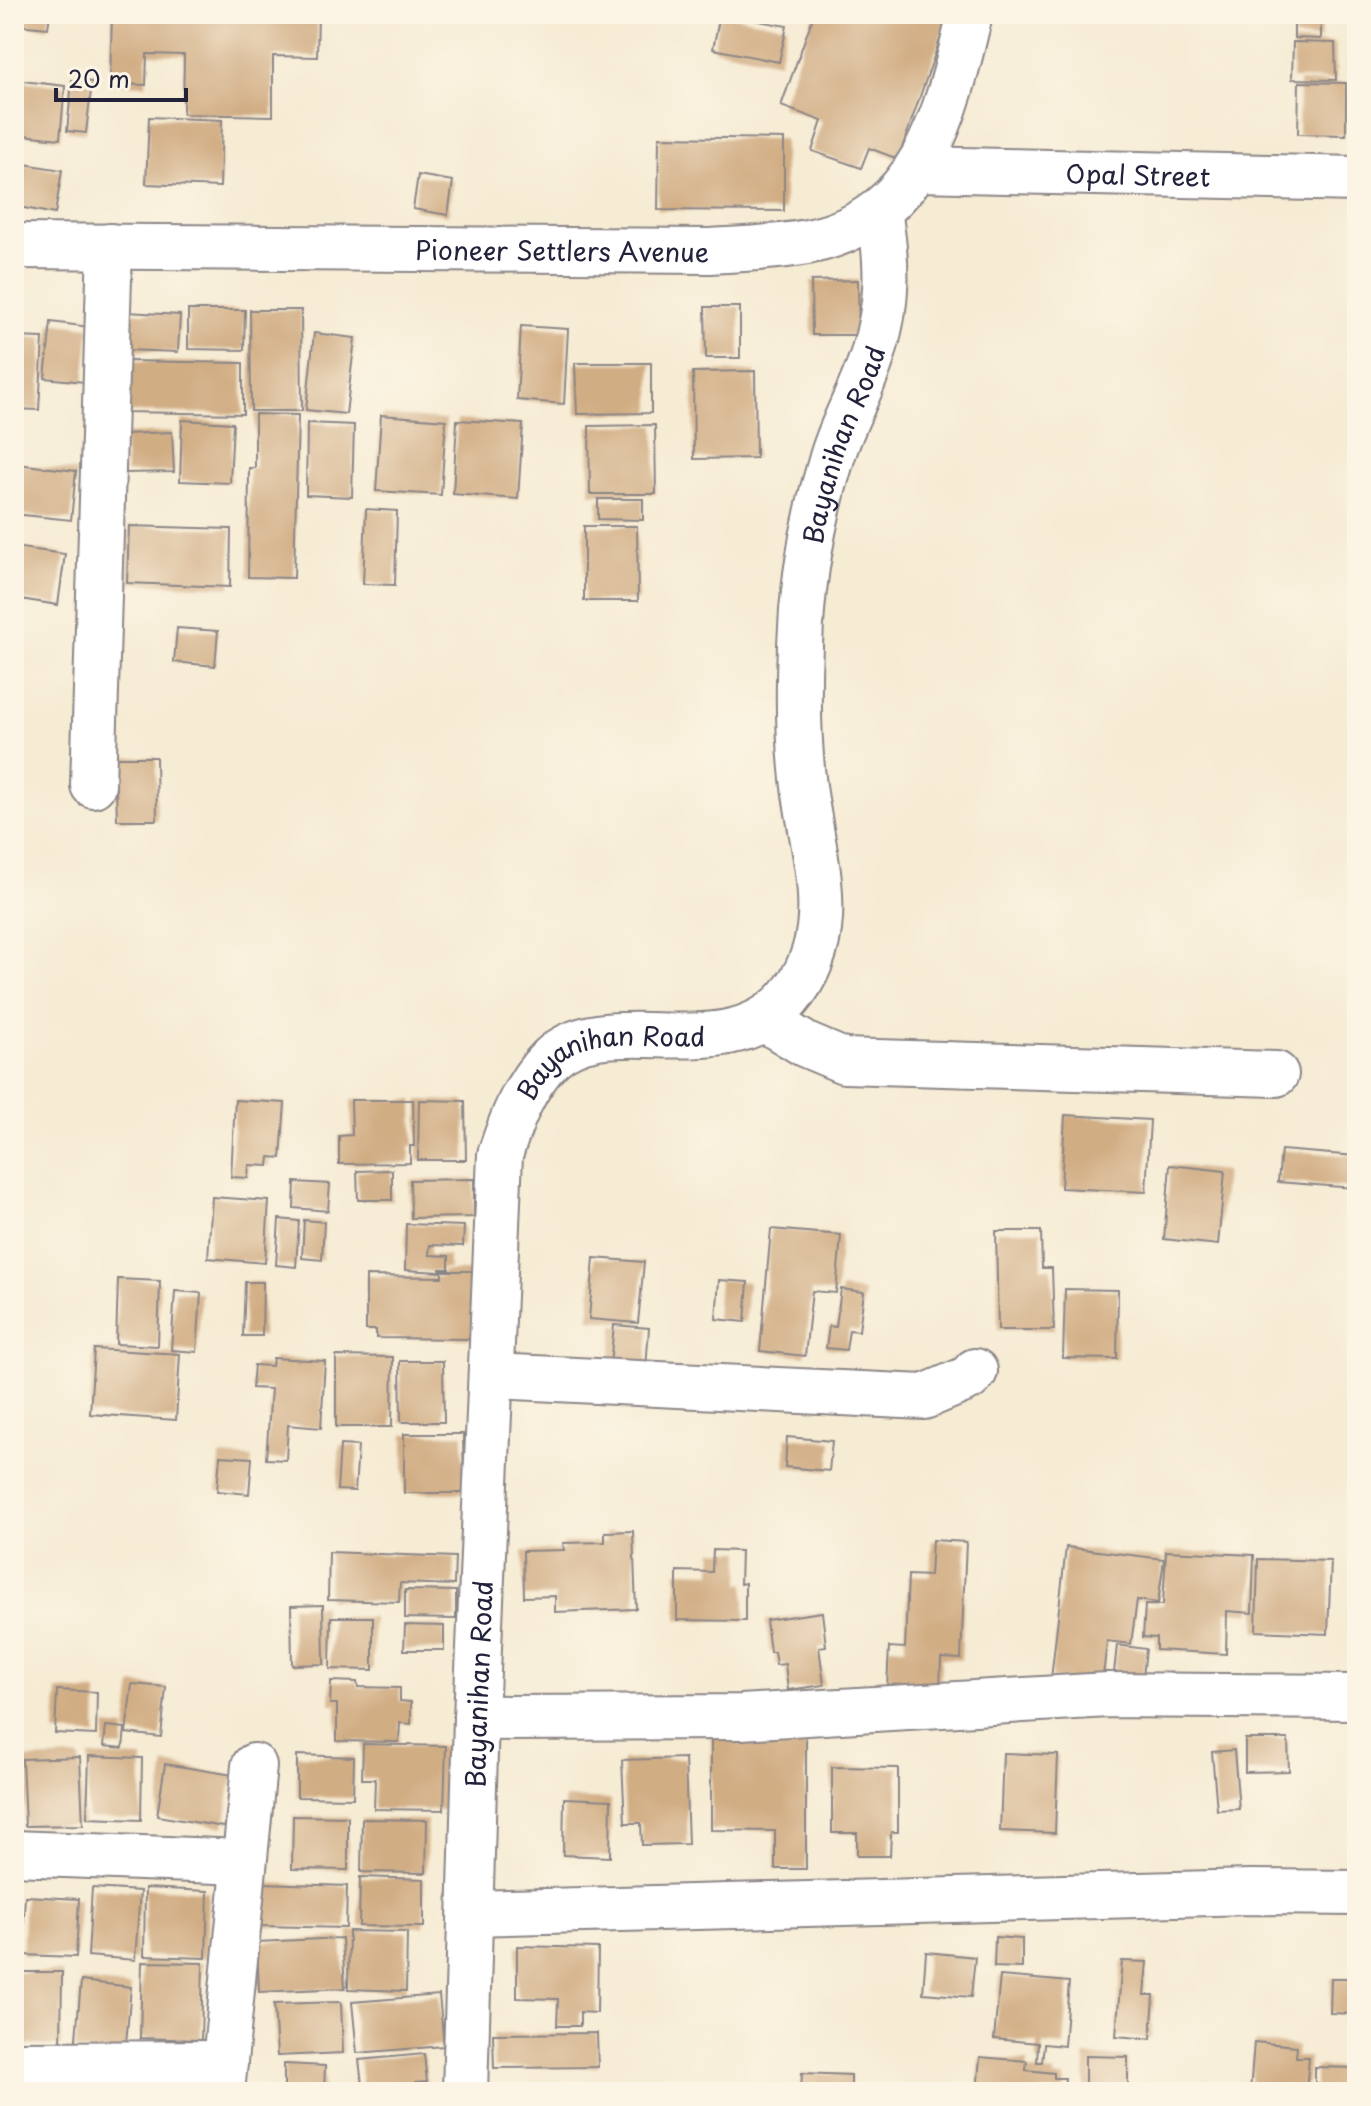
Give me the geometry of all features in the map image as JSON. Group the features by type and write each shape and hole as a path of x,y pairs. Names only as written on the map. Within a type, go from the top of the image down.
{"street":[{"name":"Pioneer Settlers Avenue","path":"14,246 710,251 809,242 844,231 879,211 918,169 954,81 970,14"},
{"name":"Opal Street","path":"918,169 1357,179"},
{"name":"Bayanihan Road","path":"465,2092 476,1718 493,1376 500,1155 511,1118 531,1084 551,1058 575,1043 614,1037 728,1035 765,1020 788,998 804,974 819,934 822,892 803,780 798,706 807,567 831,460 873,356 886,304 888,264 879,211"},
{"path":"93,785 110,246"},
{"path":"765,1020 806,1045 844,1061 1276,1074"},
{"path":"493,1376 924,1397 969,1378 975,1371"},
{"path":"476,1718 741,1717 1108,1695 1357,1697"},
{"path":"14,2064 223,2078 254,1766"},
{"path":"14,1853 243,1862"},
{"path":"471,1913 1251,1892 1357,1893"}],"building":[{"path":"18,14 50,14 48,28 17,25"},
{"path":"112,14 318,14 317,57 273,56 273,116 183,114 184,55 147,54 146,85 110,84"},
{"path":"720,14 787,26 779,62 713,49"},
{"path":"814,14 949,14 898,159 869,148 861,168 812,151 822,121 781,106"},
{"path":"1294,14 1321,14 1321,39 1294,38"},
{"path":"1293,42 1335,43 1336,80 1292,79"},
{"path":"14,80 65,86 60,139 14,134"},
{"path":"72,80 92,82 86,133 67,131"},
{"path":"1299,82 1346,83 1346,135 1298,134"},
{"path":"149,117 222,120 220,187 146,184"},
{"path":"659,137 784,139 784,211 658,210"},
{"path":"18,163 62,170 55,214 14,206"},
{"path":"418,175 453,181 448,215 413,209"},
{"path":"858,280 859,335 812,335 811,281"},
{"path":"705,307 740,307 740,358 706,358"},
{"path":"188,310 245,310 244,350 188,349"},
{"path":"250,310 301,310 302,411 251,411"},
{"path":"126,312 180,315 178,352 125,350"},
{"path":"51,322 90,327 84,382 45,378"},
{"path":"521,326 568,329 564,404 517,400"},
{"path":"314,333 355,338 346,414 306,410"},
{"path":"14,337 43,338 39,410 14,409"},
{"path":"126,361 243,363 243,414 125,412"},
{"path":"575,363 651,363 651,413 577,414"},
{"path":"755,371 756,458 694,459 693,372"},
{"path":"255,414 298,415 294,578 248,577 249,468 255,468"},
{"path":"381,415 446,420 441,495 376,491"},
{"path":"182,420 233,423 230,483 180,481"},
{"path":"457,420 523,424 518,499 453,494"},
{"path":"307,423 354,425 352,497 306,495"},
{"path":"655,425 656,494 590,494 589,426"},
{"path":"172,432 174,472 126,473 124,434"},
{"path":"17,464 76,471 71,520 14,514"},
{"path":"598,499 643,499 643,520 598,519"},
{"path":"366,509 397,511 395,585 363,584"},
{"path":"129,526 231,529 230,587 127,583"},
{"path":"584,526 637,526 638,601 584,601"},
{"path":"14,547 65,554 58,605 20,599 16,629"},
{"path":"177,628 218,631 215,666 174,662"},
{"path":"115,757 156,757 157,820 117,820"},
{"path":"235,1100 285,1103 281,1158 270,1157 269,1166 249,1165 248,1178 231,1177"},
{"path":"351,1100 413,1100 414,1146 410,1146 410,1163 339,1164 339,1136 352,1135"},
{"path":"419,1100 465,1101 466,1160 418,1160"},
{"path":"1065,1115 1150,1120 1146,1192 1061,1188"},
{"path":"1281,1150 1356,1156 1354,1188 1278,1182"},
{"path":"1170,1165 1225,1171 1218,1245 1164,1239"},
{"path":"392,1170 392,1200 358,1200 357,1171"},
{"path":"474,1179 474,1217 411,1218 410,1180"},
{"path":"295,1182 330,1184 328,1211 294,1208"},
{"path":"212,1197 269,1201 265,1263 208,1258"},
{"path":"279,1219 299,1221 296,1267 276,1265"},
{"path":"304,1220 324,1222 322,1260 302,1258"},
{"path":"406,1224 464,1226 463,1246 430,1245 429,1255 449,1256 449,1269 440,1269 441,1272 405,1270"},
{"path":"771,1229 841,1235 836,1293 812,1291 805,1356 760,1351"},
{"path":"996,1231 1041,1231 1042,1268 1052,1268 1054,1330 998,1330"},
{"path":"594,1258 644,1262 638,1323 589,1319"},
{"path":"442,1271 472,1271 472,1339 376,1338 376,1330 366,1330 366,1276 442,1277"},
{"path":"118,1279 160,1281 158,1346 116,1344"},
{"path":"719,1280 748,1282 745,1322 716,1319"},
{"path":"245,1282 263,1282 262,1336 243,1336"},
{"path":"841,1289 864,1292 859,1331 849,1330 846,1350 826,1348 829,1326 836,1327"},
{"path":"1065,1289 1118,1290 1117,1359 1063,1358"},
{"path":"175,1291 201,1293 197,1352 171,1350"},
{"path":"614,1325 649,1328 646,1368 610,1365"},
{"path":"94,1349 180,1354 176,1420 90,1414"},
{"path":"336,1356 393,1357 392,1427 336,1427"},
{"path":"273,1358 325,1361 321,1428 288,1425 286,1460 266,1459 271,1389 252,1388 254,1365 272,1366"},
{"path":"400,1361 443,1361 444,1422 401,1422"},
{"path":"404,1434 463,1434 464,1493 404,1493"},
{"path":"787,1437 832,1441 829,1471 785,1467"},
{"path":"340,1445 358,1446 355,1491 337,1490"},
{"path":"220,1456 252,1458 249,1494 217,1491"},
{"path":"633,1531 636,1609 555,1612 555,1596 524,1597 523,1551 564,1550 563,1543 605,1542 605,1532"},
{"path":"932,1540 966,1542 961,1659 941,1658 940,1692 887,1688 889,1647 905,1648 908,1575 930,1576"},
{"path":"1066,1547 1164,1559 1158,1603 1137,1600 1131,1644 1107,1641 1102,1685 1051,1679"},
{"path":"713,1550 741,1551 740,1584 745,1583 745,1621 677,1620 677,1571 712,1572"},
{"path":"1166,1551 1254,1555 1252,1613 1227,1611 1226,1654 1156,1650 1156,1638 1143,1637 1145,1605 1163,1605"},
{"path":"329,1552 455,1557 454,1585 400,1583 399,1602 328,1600"},
{"path":"1258,1559 1331,1561 1328,1634 1256,1631"},
{"path":"405,1590 456,1591 456,1619 405,1618"},
{"path":"323,1605 324,1664 292,1665 291,1606"},
{"path":"822,1612 826,1646 819,1647 824,1685 788,1690 785,1664 776,1665 774,1652 770,1652 766,1620"},
{"path":"331,1617 373,1617 373,1670 330,1669"},
{"path":"405,1625 444,1626 444,1650 404,1650"},
{"path":"1117,1645 1146,1649 1142,1686 1113,1682"},
{"path":"331,1681 357,1682 358,1687 400,1688 400,1701 411,1702 411,1724 400,1723 399,1742 337,1741 337,1704 330,1704"},
{"path":"132,1684 166,1687 161,1737 126,1733"},
{"path":"57,1690 97,1692 96,1735 55,1733"},
{"path":"106,1726 125,1728 123,1748 104,1746"},
{"path":"711,1733 806,1735 806,1869 775,1869 775,1831 711,1830"},
{"path":"1245,1739 1288,1739 1289,1771 1245,1772"},
{"path":"363,1744 446,1746 444,1810 374,1809 375,1779 362,1779"},
{"path":"1234,1750 1239,1809 1217,1810 1212,1752"},
{"path":"1003,1753 1058,1755 1055,1833 1000,1831"},
{"path":"297,1755 354,1757 353,1798 297,1797"},
{"path":"89,1756 142,1758 141,1820 87,1818"},
{"path":"80,1757 83,1825 25,1826 22,1759"},
{"path":"685,1758 688,1844 642,1845 641,1823 625,1823 622,1760"},
{"path":"165,1764 233,1775 224,1827 157,1816"},
{"path":"832,1767 898,1768 898,1832 891,1832 890,1856 857,1856 857,1833 832,1833"},
{"path":"564,1798 611,1800 610,1857 563,1855"},
{"path":"293,1816 348,1817 348,1870 292,1869"},
{"path":"362,1819 427,1820 426,1873 361,1872"},
{"path":"360,1877 424,1879 424,1927 359,1926"},
{"path":"263,1883 347,1886 346,1928 261,1926"},
{"path":"92,1888 140,1891 135,1960 88,1956"},
{"path":"145,1888 208,1891 206,1958 144,1956"},
{"path":"25,1896 79,1899 76,1957 22,1955"},
{"path":"349,1931 407,1932 406,1991 348,1989"},
{"path":"995,1937 1022,1939 1022,1968 994,1967"},
{"path":"342,1938 345,1988 259,1992 257,1942"},
{"path":"517,1946 598,1948 597,2013 580,2012 580,2026 557,2026 558,1999 517,1998"},
{"path":"926,1952 975,1957 971,1997 923,1993"},
{"path":"1122,1961 1147,1962 1144,1995 1154,1995 1151,2039 1116,2036"},
{"path":"142,1962 203,1963 201,2040 140,2038"},
{"path":"14,1972 62,1972 61,2046 14,2045"},
{"path":"1000,1976 1069,1982 1064,2046 1044,2044 1042,2062 1037,2062 1038,2043 994,2039"},
{"path":"1331,1978 1357,1978 1357,2014 1330,2013"},
{"path":"81,1981 131,1987 125,2055 75,2050"},
{"path":"439,1995 444,2046 357,2053 352,2002"},
{"path":"341,2002 343,2053 277,2056 274,2004"},
{"path":"597,2033 598,2067 494,2068 493,2034"},
{"path":"1254,2042 1297,2046 1296,2057 1309,2057 1306,2092 1250,2092"},
{"path":"424,2054 427,2082 415,2083 416,2092 363,2092 359,2060"},
{"path":"1085,2056 1128,2057 1128,2092 1085,2092"},
{"path":"980,2057 1027,2061 1026,2070 1054,2073 1054,2078 1065,2078 1064,2092 977,2092"},
{"path":"284,2064 325,2066 324,2092 284,2092"},
{"path":"1315,2067 1357,2068 1357,2092 1315,2092"},
{"path":"802,2073 851,2075 851,2092 801,2092"}]}
